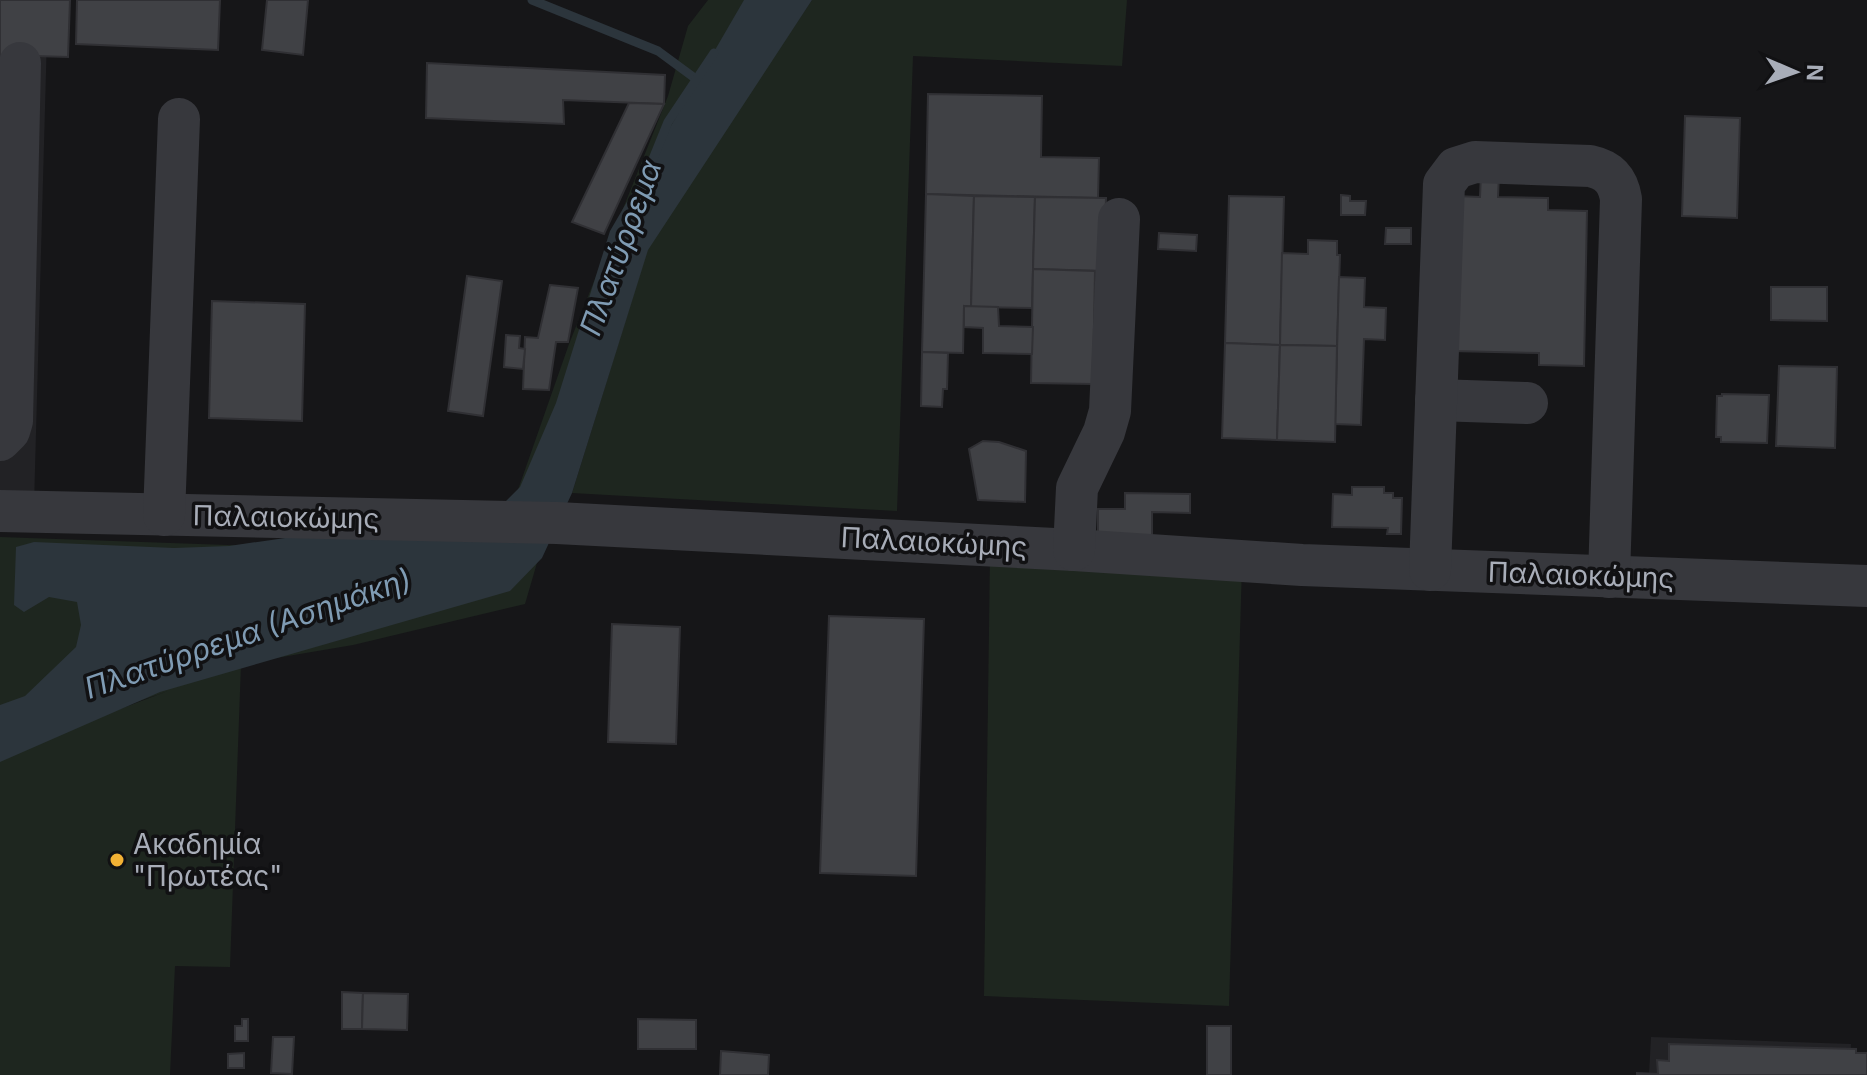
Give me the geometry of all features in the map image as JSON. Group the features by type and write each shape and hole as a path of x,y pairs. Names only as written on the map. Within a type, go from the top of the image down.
{"street":[{"path":"0,440 9,431 12,421 20,63"},
{"path":"164,515 179,119"},
{"path":"1430,570 1442,193 1449,175 1456,168 1475,162 1590,166 1608,173 1620,189 1621,199 1609,577"},
{"path":"1074,550 1077,488 1104,432 1110,411 1119,219"},
{"path":"1436,400 1527,403"},
{"name":"Παλαιοκώμης","path":"0,511 557,523 1302,565 1867,586"}],"shaded area":[{"path":"0,0 48,0 34,505 0,504"},
{"path":"708,0 797,0 779,49 812,0 1127,0 1122,66 913,56 897,511 572,493 648,248 539,556 525,604 353,645 241,664 230,967 175,966 170,1075 0,1075 0,754 168,691 0,750 0,537 482,554 513,504 569,344 668,96 688,26"},
{"path":"990,555 1242,565 1229,1006 984,996"},
{"path":"1651,1037 1851,1044 1849,1075 1649,1075"}],"water":[{"name":"Πλατύρρεμα (Ασημάκη)","path":"744,0 812,0 648,250 572,493 542,558 510,591 160,692 0,762 0,705 25,696 76,647 81,625 77,602 49,597 24,612 14,605 16,547 34,542 174,548 229,546 500,507 520,487 556,403 610,231"}],"building":[{"path":"0,0 70,0 68,57 0,55"},
{"path":"77,0 220,0 218,50 76,44"},
{"path":"267,0 308,0 303,55 262,50"},
{"path":"427,63 665,75 664,104 563,100 564,124 426,118"},
{"path":"928,94 1042,96 1041,157 1099,158 1098,198 926,194"},
{"path":"629,103 664,104 604,234 572,222"},
{"path":"1685,116 1740,118 1737,218 1682,216"},
{"path":"1481,173 1499,174 1498,197 1548,198 1548,210 1587,211 1584,366 1539,365 1539,353 1452,351 1456,196 1480,197"},
{"path":"926,194 974,196 971,307 964,306 963,353 922,352"},
{"path":"1341,195 1350,196 1350,201 1366,201 1365,215 1341,215"},
{"path":"974,196 1035,197 1032,308 971,307"},
{"path":"1229,196 1284,197 1280,345 1225,343"},
{"path":"1035,197 1106,198 1104,271 1033,269"},
{"path":"1386,228 1411,228 1411,244 1385,244"},
{"path":"1159,233 1197,235 1196,251 1158,249"},
{"path":"1308,240 1337,241 1337,255 1340,255 1337,346 1280,345 1282,253 1308,254"},
{"path":"1033,269 1095,271 1093,384 1031,383"},
{"path":"467,276 502,281 483,416 448,411"},
{"path":"1339,277 1365,278 1364,307 1386,308 1385,340 1364,339 1361,425 1335,424"},
{"path":"550,285 578,288 568,342 556,342 549,390 523,389 525,337 538,338"},
{"path":"1771,287 1827,287 1827,321 1771,320"},
{"path":"212,301 305,304 302,421 209,418"},
{"path":"964,306 998,307 999,326 1033,327 1032,354 983,353 983,328 964,327"},
{"path":"506,335 520,336 519,348 525,349 523,369 504,367"},
{"path":"1225,343 1280,345 1277,440 1222,438"},
{"path":"1280,345 1337,346 1335,442 1277,440"},
{"path":"922,352 948,353 947,389 943,389 942,407 921,406"},
{"path":"1779,366 1837,367 1835,448 1776,446"},
{"path":"1769,395 1767,443 1721,442 1721,437 1716,437 1717,396"},
{"path":"983,441 999,442 1026,451 1025,502 978,500 969,449"},
{"path":"1352,487 1384,487 1384,493 1393,493 1393,498 1402,498 1401,534 1387,534 1388,528 1332,527 1333,494 1352,495"},
{"path":"1125,493 1190,494 1190,513 1152,512 1152,540 1098,540 1098,509 1125,509"},
{"path":"829,616 924,619 916,876 820,873"},
{"path":"612,624 680,627 676,744 608,742"},
{"path":"342,992 363,993 362,1029 342,1029"},
{"path":"363,993 408,994 407,1030 362,1029"},
{"path":"242,1019 248,1019 248,1041 235,1041 235,1026 242,1026"},
{"path":"638,1019 696,1020 696,1049 638,1049"},
{"path":"1207,1026 1231,1026 1231,1075 1207,1075"},
{"path":"273,1037 294,1037 292,1074 271,1073"},
{"path":"1669,1044 1856,1049 1856,1053 1867,1053 1867,1075 1637,1075 1658,1074 1657,1060 1669,1061"},
{"path":"721,1051 769,1055 768,1075 720,1075"},
{"path":"244,1053 244,1068 228,1068 228,1054"}],"waterway":[{"path":"532,0 658,51 696,79"},
{"name":"Πλατύρρεμα","path":"651,164 668,122 714,53"}],"place":[{"name":"Ακαδημία \"Πρωτέας\"","path":"117,860"}]}
